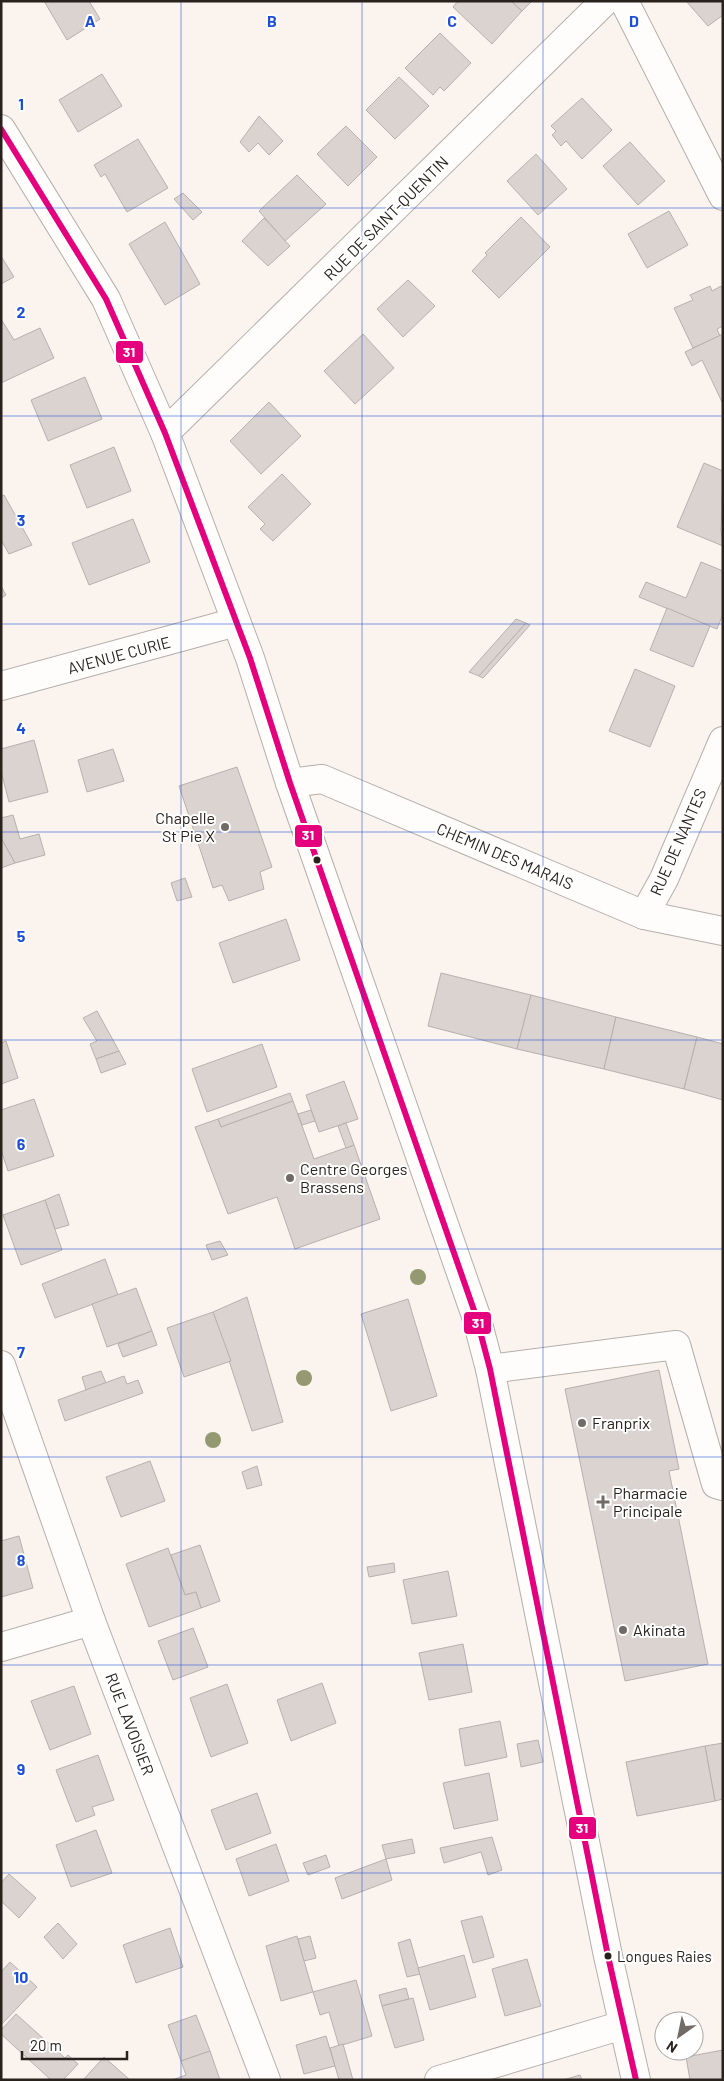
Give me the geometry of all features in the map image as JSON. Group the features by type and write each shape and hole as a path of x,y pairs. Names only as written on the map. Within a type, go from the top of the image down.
{"street":[{"name":"RUE DE SAINT-QUENTIN","path":"165,433 606,1"},
{"path":"624,1 723,196"},
{"path":"1,129 106,299 165,433 236,622 473,1307 490,1369 623,2025 636,2080"},
{"name":"AVENUE CURIE","path":"1,686 236,622"},
{"name":"RUE DE NANTES","path":"644,915 664,879 723,741"},
{"name":"CHEMIN DES MARAIS","path":"290,782 322,778 644,915 723,931"},
{"path":"490,1369 676,1345 716,1484 723,1486"},
{"name":"RUE LAVOISIER","path":"1,1365 91,1621 266,2080"},
{"path":"1,1647 91,1621"},
{"path":"439,2080 623,2025"}],"building":[{"path":"44,1 89,1 100,19 67,40"},
{"path":"458,1 511,1 522,11 492,44 453,7"},
{"path":"511,1 532,1 522,11"},
{"path":"686,1 723,1 723,15 708,26"},
{"path":"440,33 471,63 444,91 440,87 433,95 405,68"},
{"path":"102,74 122,106 78,132 59,100"},
{"path":"399,77 429,106 395,139 366,110"},
{"path":"582,98 612,130 582,159 566,141 561,146 552,135 556,131 551,126"},
{"path":"259,116 283,141 269,155 258,143 249,152 240,142"},
{"path":"346,126 377,157 348,186 317,154"},
{"path":"138,139 168,188 127,212 105,174 101,177 94,165"},
{"path":"630,142 665,181 638,205 603,166"},
{"path":"536,154 567,189 538,215 507,181"},
{"path":"297,175 326,204 285,241 259,211"},
{"path":"183,193 202,212 193,220 174,199"},
{"path":"669,211 688,245 647,268 628,234"},
{"path":"521,217 550,247 499,298 472,271 487,255 485,253"},
{"path":"264,218 290,246 268,266 242,241"},
{"path":"165,222 200,284 165,305 129,244"},
{"path":"1,256 14,277 1,284"},
{"path":"408,280 435,306 403,337 377,309"},
{"path":"710,286 712,291 721,286 723,290 723,326 717,329 720,336 693,348 674,308 693,300 690,295"},
{"path":"1,319 14,340 40,328 54,358 1,383"},
{"path":"363,334 394,368 355,404 324,371"},
{"path":"723,334 723,404 702,360 692,366 685,352"},
{"path":"85,377 102,419 48,441 31,400"},
{"path":"269,402 301,436 261,474 230,441"},
{"path":"114,447 131,491 87,508 70,465"},
{"path":"704,463 723,471 721,530 723,546 677,527"},
{"path":"282,474 311,504 273,541 260,529 265,524 248,507"},
{"path":"4,495 32,545 9,554 1,540 1,497"},
{"path":"133,519 150,562 89,585 72,543"},
{"path":"701,562 723,571 723,614 717,629 639,597 646,582 686,598"},
{"path":"1,586 6,595 1,598"},
{"path":"667,608 710,626 693,667 650,650"},
{"path":"516,619 526,623 479,676 469,672"},
{"path":"526,623 530,625 485,676 483,678 479,676"},
{"path":"635,669 675,686 650,747 609,731"},
{"path":"34,740 48,792 9,802 1,771 1,749"},
{"path":"113,749 124,781 87,792 78,760"},
{"name":"Chapelle St Pie X","path":"237,767 272,867 260,872 264,889 229,901 222,885 213,888 179,786"},
{"path":"13,815 20,839 39,834 45,855 15,863 1,838 1,818"},
{"path":"1,838 15,863 1,868"},
{"path":"185,878 192,897 177,901 171,883"},
{"path":"286,919 300,960 233,983 219,943"},
{"path":"441,973 531,995 517,1049 428,1026"},
{"path":"531,995 616,1017 604,1069 517,1049"},
{"path":"97,1011 119,1051 96,1059 90,1044 97,1041 83,1018"},
{"path":"616,1017 697,1037 684,1089 604,1069"},
{"path":"697,1037 723,1044 723,1100 684,1089"},
{"path":"6,1041 18,1078 1,1084 1,1043"},
{"path":"262,1044 277,1087 207,1112 192,1069"},
{"path":"119,1051 126,1064 101,1073 96,1059"},
{"path":"344,1081 358,1119 319,1132 306,1095"},
{"path":"290,1093 293,1101 221,1127 218,1119"},
{"path":"34,1099 54,1156 8,1171 1,1150 1,1110"},
{"name":"Centre Georges Brassens","path":"293,1101 314,1159 354,1145 380,1219 295,1249 277,1197 228,1214 195,1127 218,1119 221,1127"},
{"path":"311,1110 315,1121 302,1125 298,1114"},
{"path":"346,1123 354,1145 346,1148 338,1126"},
{"path":"59,1194 69,1225 55,1229 45,1200"},
{"path":"45,1200 62,1250 21,1265 3,1215"},
{"path":"220,1241 228,1255 212,1260 206,1245"},
{"path":"105,1259 118,1295 55,1318 42,1284"},
{"path":"136,1288 152,1331 107,1347 92,1304"},
{"path":"247,1297 283,1422 252,1431 213,1312"},
{"path":"408,1299 437,1396 391,1411 361,1314"},
{"path":"213,1312 231,1361 184,1377 167,1328"},
{"path":"152,1331 157,1345 123,1357 118,1344"},
{"path":"659,1370 679,1469 669,1471 708,1664 625,1681 565,1389"},
{"path":"101,1371 106,1383 86,1390 82,1377"},
{"path":"124,1376 127,1384 138,1380 143,1393 65,1421 58,1400"},
{"path":"150,1461 165,1501 121,1517 106,1477"},
{"path":"257,1466 262,1485 247,1489 242,1472"},
{"path":"19,1536 33,1588 1,1597 1,1541"},
{"path":"200,1545 220,1601 201,1608 196,1592 185,1595 171,1555"},
{"path":"168,1548 185,1595 196,1592 201,1608 149,1627 126,1564"},
{"path":"394,1563 395,1572 369,1577 367,1567"},
{"path":"448,1571 457,1616 412,1624 403,1580"},
{"path":"193,1628 208,1667 173,1680 158,1641"},
{"path":"463,1644 472,1692 429,1700 419,1653"},
{"path":"322,1683 336,1723 291,1741 277,1700"},
{"path":"227,1684 248,1743 211,1757 190,1698"},
{"path":"74,1686 91,1734 50,1750 31,1701"},
{"path":"500,1721 507,1757 465,1766 459,1729"},
{"path":"538,1740 543,1762 521,1767 517,1744"},
{"path":"723,1743 723,1799 715,1801 705,1746"},
{"path":"705,1746 715,1801 637,1816 626,1762"},
{"path":"98,1755 114,1800 92,1807 95,1815 76,1822 56,1770"},
{"path":"489,1773 498,1820 454,1829 443,1783"},
{"path":"257,1793 271,1833 226,1850 211,1810"},
{"path":"96,1830 112,1873 71,1887 56,1845"},
{"path":"492,1837 502,1870 488,1875 481,1852 444,1863 440,1848"},
{"path":"412,1839 415,1853 386,1859 382,1845"},
{"path":"276,1844 289,1881 249,1896 236,1859"},
{"path":"326,1855 330,1867 308,1875 303,1863"},
{"path":"386,1859 392,1880 342,1899 335,1878"},
{"path":"9,1874 36,1898 19,1918 1,1901 1,1883"},
{"path":"482,1916 494,1957 473,1963 461,1921"},
{"path":"58,1923 77,1944 63,1959 44,1937"},
{"path":"170,1928 183,1967 136,1983 123,1945"},
{"path":"297,1936 313,1992 281,2001 266,1946"},
{"path":"310,1936 316,1958 304,1961 298,1939"},
{"path":"410,1939 420,1974 407,1977 398,1943"},
{"path":"464,1955 476,1997 430,2010 418,1968"},
{"path":"527,1959 541,2006 505,2016 492,1969"},
{"path":"10,1962 37,1987 1,2025 1,1972"},
{"path":"356,1980 372,2036 339,2046 329,2012 320,2015 313,1992"},
{"path":"406,1988 409,1999 382,2006 379,1995"},
{"path":"413,1998 424,2040 395,2048 382,2006"},
{"path":"16,2014 65,2058 68,2055 78,2064 63,2080 51,2080 1,2034 1,2030"},
{"path":"196,2015 210,2051 181,2061 168,2025"},
{"path":"326,2036 335,2066 304,2074 296,2045"},
{"path":"343,2044 353,2080 339,2080 330,2048"},
{"path":"723,2050 723,2080 690,2080 687,2061 704,2061 704,2054"},
{"path":"210,2051 220,2080 172,2080 186,2075 181,2061"},
{"path":"104,2057 130,2080 83,2080"},
{"path":"580,2075 582,2080 563,2080"}],"transit line":[{"name":"31","path":"1,129 106,299 165,433 250,658 290,783 476,1316 490,1369 608,1956 636,2080"}],"place":[{"name":"Chapelle St Pie X","path":"225,827"},
{"name":"Centre Georges Brassens","path":"290,1178"},
{"name":"Franprix","path":"582,1423"},
{"name":"Pharmacie Principale","path":"603,1502"},
{"name":"Akinata","path":"623,1630"},
{"name":"Longues Raies","path":"608,1956"}]}
